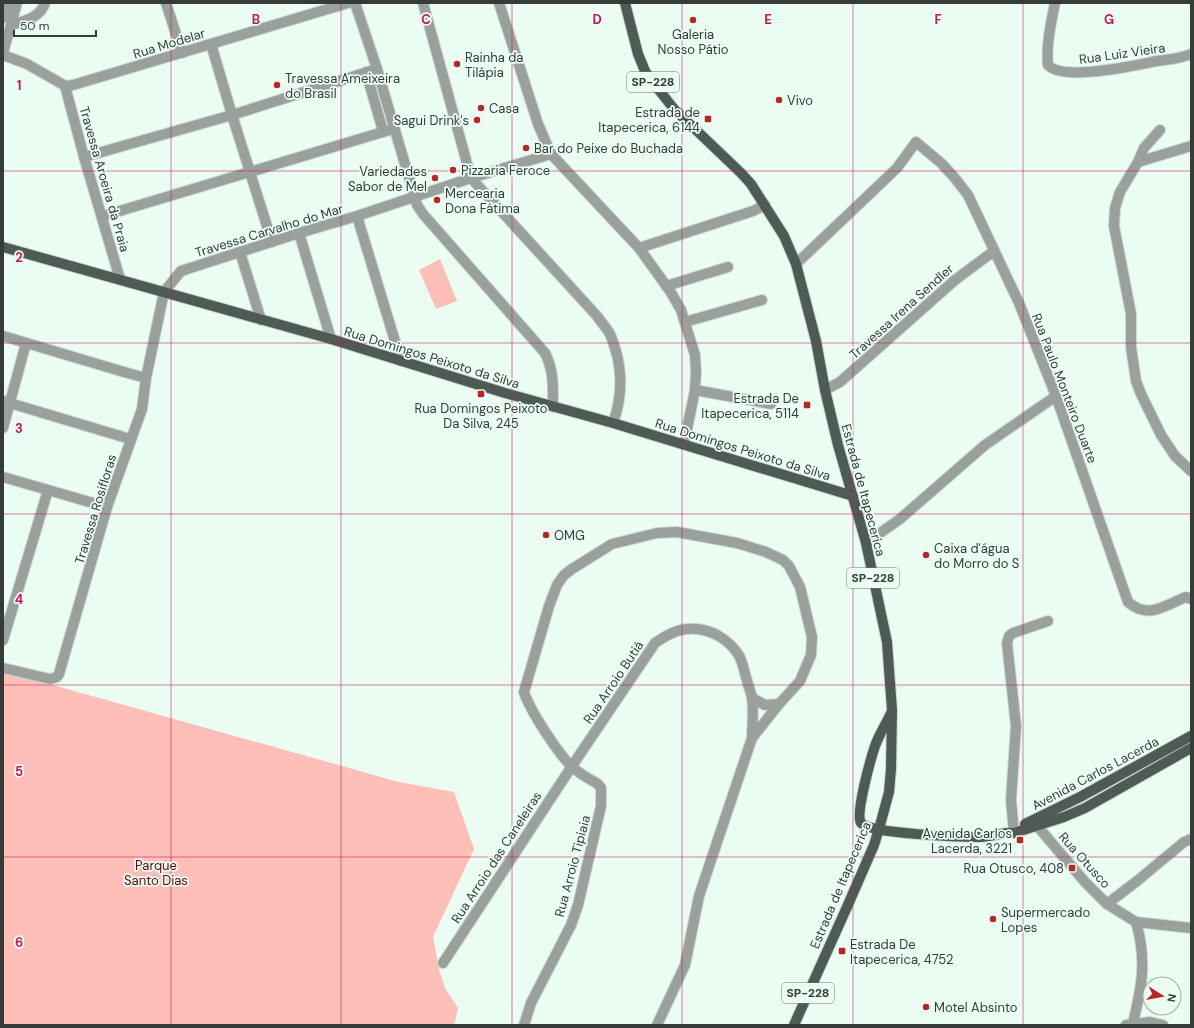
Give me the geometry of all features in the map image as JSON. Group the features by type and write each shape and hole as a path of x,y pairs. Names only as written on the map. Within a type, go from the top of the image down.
{"main road":[{"name":"Estrada de Itapecerica","path":"625,3 638,54 644,71 674,109 752,184 784,236 796,264 816,341 825,390 838,445 866,543 887,642 892,710 889,792 874,846 794,1025"},
{"name":"Rua Domingos Peixoto da Silva","path":"3,247 331,339 853,496"},
{"name":"Avenida Carlos Lacerda","path":"892,710 876,745 859,817 860,822 867,827 879,829 911,833 981,837 993,836 1085,808 1191,748"},
{"name":"Avenida Carlos Lacerda","path":"1035,823 1191,736"}],"street":[{"path":"7,3 7,22 3,54 27,64 65,86"},
{"path":"7,22 17,3"},
{"path":"7,22 35,16 43,9 45,3"},
{"path":"166,3 182,53"},
{"name":"Rua Modelar","path":"65,86 73,85 348,3"},
{"path":"355,3 417,205 423,214 545,353 553,374 553,407"},
{"path":"423,3 471,178 597,316 610,334 619,362 621,374 621,391 613,423"},
{"path":"498,3 538,124 551,154 639,248 666,286 680,310 695,354 696,371 695,390 684,444"},
{"name":"Rua Luiz Vieira","path":"1055,3 1048,41 1048,65 1054,70 1078,72 1119,68 1179,58 1191,54"},
{"path":"211,44 272,242"},
{"path":"84,157 232,114 376,69"},
{"path":"366,72 383,131"},
{"name":"Travessa Aroeira da Praia","path":"65,86 120,279"},
{"path":"103,216 393,128"},
{"path":"1160,130 1144,148 1138,162 1120,192 1115,208 1114,226 1131,314 1131,347 1136,381 1161,435 1175,456 1191,471"},
{"name":"Rua Paulo Monteiro Duarte","path":"796,264 896,168 916,142 941,163 968,195 1019,303 1056,396 1128,602 1139,609 1151,611 1186,597 1191,599"},
{"path":"1138,162 1191,146"},
{"name":"Travessa Carvalho do Mar","path":"164,292 181,271 299,232 357,216 414,196 551,154"},
{"path":"639,248 765,206"},
{"path":"357,216 401,361"},
{"path":"299,232 331,339"},
{"name":"Travessa Irena Sendler","path":"825,390 840,382 955,280 994,251"},
{"path":"240,252 261,320"},
{"path":"666,286 728,267"},
{"name":"Travessa Rosifloras","path":"3,668 44,679 57,677 82,597 107,507 130,439 142,409 146,378 164,292"},
{"path":"685,322 762,300"},
{"path":"3,336 146,378"},
{"path":"3,428 7,402 26,343"},
{"path":"695,390 771,404"},
{"path":"866,543 900,519 985,445 1056,396"},
{"path":"7,402 130,439"},
{"path":"3,477 107,507"},
{"path":"3,640 48,490"},
{"name":"Rua Arroio Butiá","path":"657,1025 686,965 698,896 752,738 752,698 738,655 730,645 718,635 708,631 696,629 672,632 655,644 572,766 549,737 524,692 549,606 564,575 612,544 657,533 677,532 737,543 775,555 783,560 789,566 800,587 812,637 811,655 800,681 779,704 752,738"},
{"path":"1012,831 1011,800 1016,726 1007,643 1009,636 1013,633 1048,621"},
{"path":"752,698 765,705 779,704"},
{"name":"Rua Arroio das Caneleiras","path":"443,963 572,766"},
{"name":"Rua Arroio Tipiaia","path":"524,1025 531,1003 570,925 578,904 601,806 601,788 598,784 572,766"},
{"name":"Rua Otusco","path":"1035,823 1085,882 1107,904 1136,922 1191,928"},
{"path":"1107,904 1184,842 1190,839"},
{"path":"1136,922 1142,947 1143,963 1140,995 1129,1024 1150,1022 1163,1025"}],"green space":[{"path":"440,259 457,301 436,309 419,270"},
{"name":"Parque Santo Dias","path":"3,671 399,782 454,792 474,849 433,937 439,969 445,988 458,1008 454,1025 3,1025"}],"place":[{"name":"Galeria Nosso Pátio","path":"693,20"},
{"name":"Rainha da Tilápia","path":"457,64"},
{"name":"Travessa Ameixeira do Brasil","path":"277,85"},
{"name":"Vivo","path":"779,100"},
{"name":"Casa","path":"481,108"},
{"name":"Estrada de Itapecerica, 6144","path":"708,119"},
{"name":"Sagui Drink's","path":"477,120"},
{"name":"Bar do Peixe do Buchada","path":"526,148"},
{"name":"Pizzaria Feroce","path":"453,170"},
{"name":"Variedades Sabor de Mel","path":"435,178"},
{"name":"Mercearia Dona Fátima","path":"437,200"},
{"name":"Rua Domingos Peixoto Da Silva, 245","path":"481,394"},
{"name":"Estrada De Itapecerica, 5114","path":"807,405"},
{"name":"OMG","path":"546,535"},
{"name":"Caixa d'água do Morro do S","path":"926,555"},
{"name":"Avenida Carlos Lacerda, 3221","path":"1020,840"},
{"name":"Rua Otusco, 408","path":"1072,868"},
{"name":"Supermercado Lopes","path":"993,919"},
{"name":"Estrada De Itapecerica, 4752","path":"842,951"},
{"name":"Motel Absinto","path":"926,1007"}]}
